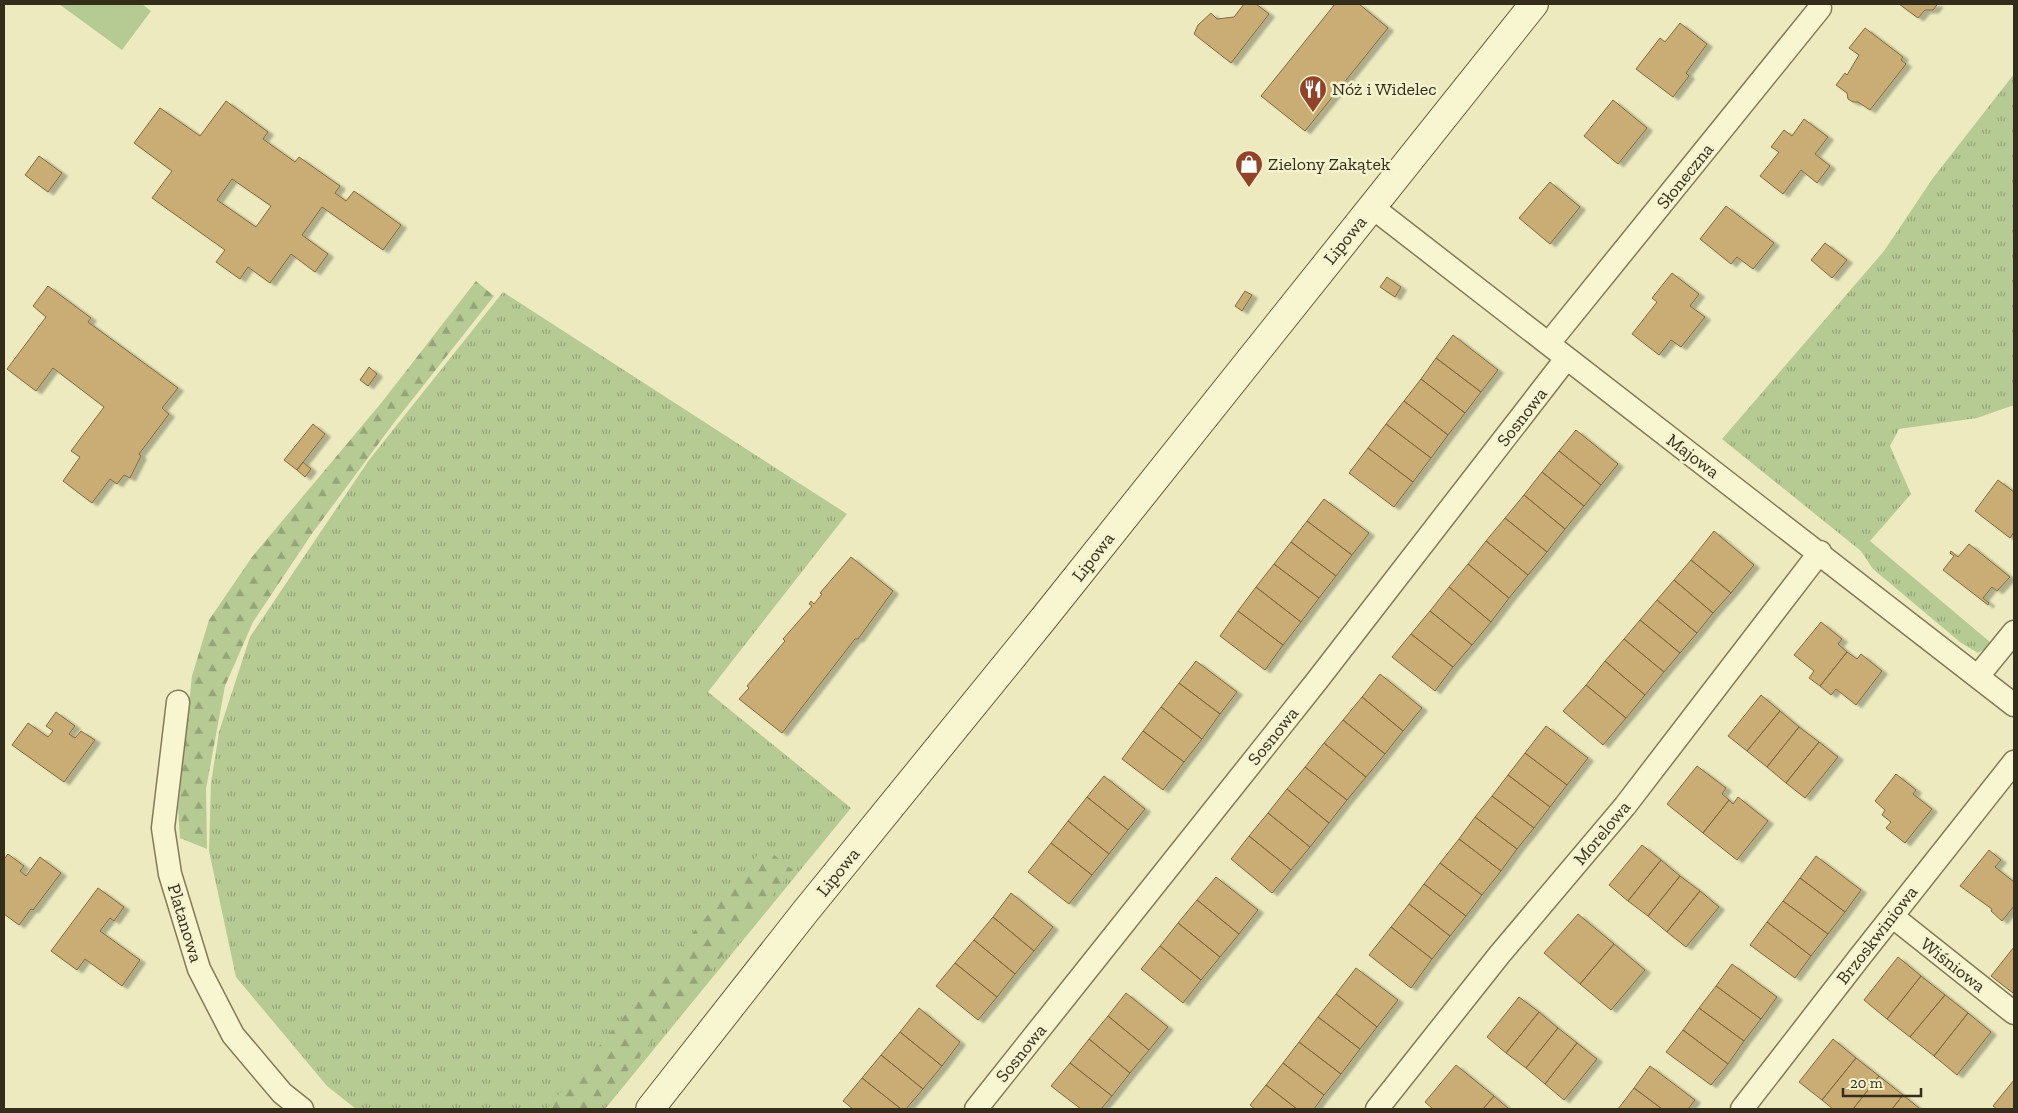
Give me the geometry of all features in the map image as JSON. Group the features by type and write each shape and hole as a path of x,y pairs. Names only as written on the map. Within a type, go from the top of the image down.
{"street":[{"name":"Lipowa","path":"650,1109 1534,4"},
{"name":"Słoneczna","path":"1549,344 1820,8"},
{"name":"Majowa","path":"1372,208 1566,359 1820,552 2014,704"},
{"name":"Sosnowa","path":"976,1109 1316,682 1566,359"},
{"name":"Morelowa","path":"1378,1109 1500,954 1625,806 1820,552"},
{"path":"1978,676 2014,632"},
{"name":"Platanowa","path":"178,702 163,828 170,874 199,969 232,1035 282,1093 302,1109"},
{"name":"Brzoskwiniowa","path":"1742,1109 2014,762"},
{"name":"Wiśniowa","path":"1892,916 2014,1014"}],"green space":[{"path":"59,4 142,4 151,11 122,50"},
{"path":"2014,74 2014,405 1977,418 1899,429 1890,446 1911,494 1870,541 1990,642 1988,647 1978,653 1960,642 1873,569 1861,551 1722,439 1884,251 1933,178"},
{"path":"476,281 494,296 393,424 311,535 253,622 225,686 206,789 207,849 180,838 178,808 192,676 209,620 252,557 382,402"},
{"path":"503,292 847,514 708,692 851,808 605,1109 356,1109 327,1086 236,977 209,851 211,783 219,732 250,637 369,460"},
{"path":"764,847 793,870 596,1109 547,1109"}],"building":[{"path":"1244,4 1256,4 1269,14 1231,63 1194,34 1198,25 1211,13 1217,19 1234,17"},
{"path":"1335,4 1359,4 1388,28 1305,131 1261,96"},
{"path":"1899,4 1937,5 1933,10 1925,10 1918,18"},
{"path":"1680,23 1707,44 1686,73 1689,76 1673,97 1636,69 1660,38 1665,42"},
{"path":"1865,28 1903,57 1901,60 1906,64 1870,110 1858,102 1848,99 1847,93 1836,85 1845,73 1847,75 1859,55 1849,48"},
{"path":"1613,100 1647,128 1618,164 1584,136"},
{"path":"226,101 268,132 263,139 295,162 299,157 340,186 335,193 346,201 354,191 401,225 383,250 322,207 302,235 328,254 315,272 291,254 270,283 248,267 240,279 216,262 225,250 152,198 172,171 134,143 160,108 200,136","holes":["232,179 271,206 256,227 217,200"]},
{"path":"1804,119 1828,137 1815,154 1830,166 1817,183 1801,170 1783,194 1760,176 1779,152 1771,147 1784,130 1792,136"},
{"path":"39,156 62,173 48,192 25,175"},
{"path":"1550,182 1580,207 1550,244 1519,218"},
{"path":"1726,206 1774,243 1753,269 1737,257 1731,264 1700,239"},
{"path":"1825,243 1847,260 1832,278 1811,260"},
{"path":"1672,273 1699,294 1690,306 1705,317 1681,347 1671,340 1659,355 1632,334 1657,302 1652,298"},
{"path":"1387,277 1401,287 1395,297 1380,287"},
{"path":"48,286 91,318 88,322 178,388 162,408 169,414 139,454 141,456 130,478 124,475 117,484 110,479 92,503 63,481 80,457 71,451 104,407 53,368 36,391 7,369 46,317 33,306"},
{"path":"1245,291 1252,295 1242,311 1235,306"},
{"path":"1453,335 1498,370 1481,392 1436,358"},
{"path":"1436,358 1481,392 1465,413 1421,379"},
{"path":"369,367 377,374 368,386 360,380"},
{"path":"1421,379 1465,413 1448,435 1404,401"},
{"path":"1404,401 1448,435 1431,458 1386,424"},
{"path":"313,424 325,434 297,470 284,460"},
{"path":"1386,424 1431,458 1413,482 1368,448"},
{"path":"1576,430 1618,464 1601,485 1559,451"},
{"path":"1368,448 1413,482 1394,507 1349,473"},
{"path":"1559,451 1601,485 1584,506 1542,472"},
{"path":"303,462 311,469 305,477 297,470"},
{"path":"1542,472 1584,506 1565,529 1524,495"},
{"path":"1998,480 2014,492 2014,532 2010,538 1975,511"},
{"path":"1524,495 1565,529 1547,552 1505,518"},
{"path":"1324,499 1369,533 1352,555 1307,521"},
{"path":"1505,518 1547,552 1528,575 1486,541"},
{"path":"1307,521 1352,555 1336,576 1291,542"},
{"path":"1714,531 1754,565 1731,593 1691,560"},
{"path":"1486,541 1528,575 1509,598 1468,564"},
{"path":"1291,542 1336,576 1319,598 1274,564"},
{"path":"1969,544 2010,577 1997,591 1992,587 1983,598 1989,603 1988,605 1943,570 1954,556 1950,553 1951,551 1958,557"},
{"path":"851,557 893,591 858,639 855,639 782,733 739,699 749,688 747,686 785,641 783,639 812,606 809,604 811,601 814,604 822,594 820,593"},
{"path":"1691,560 1731,593 1713,613 1674,580"},
{"path":"1274,564 1319,598 1301,622 1256,587"},
{"path":"1468,564 1509,598 1491,622 1449,587"},
{"path":"1674,580 1713,613 1697,633 1657,600"},
{"path":"1256,587 1301,622 1283,645 1238,611"},
{"path":"1449,587 1491,622 1472,645 1430,611"},
{"path":"1657,600 1697,633 1680,653 1640,620"},
{"path":"1238,611 1283,645 1265,670 1220,636"},
{"path":"1430,611 1472,645 1453,667 1411,634"},
{"path":"1640,620 1680,653 1664,672 1624,639"},
{"path":"1821,622 1842,639 1838,644 1847,652 1820,686 1809,678 1814,671 1794,655"},
{"path":"1411,634 1453,667 1435,691 1392,657"},
{"path":"1624,639 1664,672 1645,695 1605,661"},
{"path":"1847,652 1857,659 1861,654 1882,671 1856,705 1836,689 1831,695 1820,686"},
{"path":"1196,661 1237,692 1220,714 1179,683"},
{"path":"1605,661 1645,695 1626,718 1586,685"},
{"path":"1380,674 1422,708 1403,731 1362,697"},
{"path":"1179,683 1220,714 1202,739 1161,707"},
{"path":"1586,685 1626,718 1603,745 1563,711"},
{"path":"1761,695 1780,711 1747,751 1728,736"},
{"path":"1362,697 1403,731 1385,754 1343,720"},
{"path":"1161,707 1202,739 1184,762 1143,731"},
{"path":"1780,711 1799,727 1767,767 1747,751"},
{"path":"56,712 75,726 69,734 75,738 81,731 95,740 64,782 12,745 28,723 48,737 53,731 46,726"},
{"path":"1343,720 1385,754 1366,777 1324,743"},
{"path":"1546,726 1588,758 1567,785 1525,753"},
{"path":"1799,727 1819,742 1786,783 1767,767"},
{"path":"1143,731 1184,762 1163,790 1122,759"},
{"path":"1819,742 1838,757 1805,798 1786,783"},
{"path":"1324,743 1366,777 1347,800 1305,767"},
{"path":"1525,753 1567,785 1550,807 1508,775"},
{"path":"1697,766 1726,788 1722,794 1729,800 1703,833 1667,804"},
{"path":"1305,767 1347,800 1329,823 1287,789"},
{"path":"1896,774 1916,790 1913,794 1932,809 1905,843 1886,828 1891,822 1882,815 1885,810 1875,801"},
{"path":"1508,775 1550,807 1534,828 1492,796"},
{"path":"1104,776 1145,809 1128,830 1087,797"},
{"path":"1287,789 1329,823 1310,847 1268,813"},
{"path":"1492,796 1534,828 1517,849 1475,817"},
{"path":"1087,797 1128,830 1109,854 1068,821"},
{"path":"1738,797 1768,821 1737,860 1703,833 1729,800 1733,804"},
{"path":"1268,813 1310,847 1291,870 1249,836"},
{"path":"1475,817 1517,849 1501,871 1459,839"},
{"path":"1068,821 1109,854 1092,875 1051,843"},
{"path":"1249,836 1291,870 1272,893 1231,859"},
{"path":"1459,839 1501,871 1482,895 1440,863"},
{"path":"1051,843 1092,875 1069,904 1028,872"},
{"path":"1642,845 1661,860 1628,901 1609,885"},
{"path":"1989,850 2001,860 1995,867 2014,882 2014,906 2002,921 1991,911 1992,909 1960,886"},
{"path":"8,854 24,866 20,871 26,876 40,857 61,873 19,925 4,914 4,859"},
{"path":"1816,856 1861,890 1845,912 1800,878"},
{"path":"1661,860 1680,876 1648,916 1628,901"},
{"path":"1440,863 1482,895 1466,916 1424,884"},
{"path":"1680,876 1700,891 1667,932 1648,916"},
{"path":"1216,877 1258,910 1239,934 1197,900"},
{"path":"1800,878 1845,912 1828,934 1783,901"},
{"path":"1424,884 1466,916 1450,936 1409,904"},
{"path":"98,888 124,907 114,921 110,918 100,931 140,960 122,986 85,959 77,970 51,951"},
{"path":"1700,891 1719,907 1686,947 1667,932"},
{"path":"1011,893 1053,927 1034,951 993,917"},
{"path":"1197,900 1239,934 1220,957 1178,923"},
{"path":"1783,901 1828,934 1811,956 1767,922"},
{"path":"1409,904 1450,936 1432,959 1391,927"},
{"path":"1578,914 1614,944 1580,984 1544,953"},
{"path":"993,917 1034,951 1015,974 974,940"},
{"path":"1767,922 1811,956 1795,978 1750,945"},
{"path":"1178,923 1220,957 1201,980 1160,946"},
{"path":"1391,927 1432,959 1411,988 1369,955"},
{"path":"974,940 1015,974 997,997 955,963"},
{"path":"1614,944 1645,970 1611,1010 1580,984"},
{"path":"1160,946 1201,980 1183,1003 1141,969"},
{"path":"2014,947 2014,991 2013,993 1991,976"},
{"path":"1898,957 1921,976 1887,1019 1864,1000"},
{"path":"955,963 997,997 978,1020 936,986"},
{"path":"1732,964 1777,997 1761,1019 1716,986"},
{"path":"1356,968 1398,1000 1377,1027 1336,994"},
{"path":"1921,976 1945,995 1910,1037 1887,1019"},
{"path":"1716,986 1761,1019 1744,1041 1699,1008"},
{"path":"1126,993 1168,1027 1149,1050 1108,1016"},
{"path":"1336,994 1377,1027 1360,1049 1318,1017"},
{"path":"1945,995 1968,1013 1934,1056 1910,1037"},
{"path":"1519,997 1539,1012 1506,1053 1487,1037"},
{"path":"919,1008 960,1042 942,1066 900,1032"},
{"path":"1699,1008 1744,1041 1728,1064 1683,1030"},
{"path":"1539,1012 1558,1028 1526,1068 1506,1053"},
{"path":"1968,1013 1991,1032 1957,1075 1934,1056"},
{"path":"1108,1016 1149,1050 1130,1073 1089,1039"},
{"path":"1318,1017 1360,1049 1341,1074 1299,1042"},
{"path":"1558,1028 1577,1043 1545,1084 1526,1068"},
{"path":"1683,1030 1728,1064 1711,1085 1666,1052"},
{"path":"900,1032 942,1066 923,1089 881,1055"},
{"path":"1089,1039 1130,1073 1112,1096 1070,1063"},
{"path":"1833,1039 1856,1058 1822,1100 1799,1082"},
{"path":"1299,1042 1341,1074 1324,1095 1283,1063"},
{"path":"1577,1043 1597,1059 1564,1100 1545,1084"},
{"path":"881,1055 923,1089 906,1109 901,1109 862,1078"},
{"path":"1856,1058 1879,1076 1853,1109 1833,1109 1822,1100"},
{"path":"1070,1063 1112,1096 1101,1109 1081,1109 1051,1086"},
{"path":"1283,1063 1324,1095 1314,1109 1297,1109 1266,1085"},
{"path":"1456,1065 1494,1096 1483,1109 1433,1109 1425,1102"},
{"path":"1650,1066 1695,1100 1688,1109 1662,1109 1634,1088"},
{"path":"1879,1076 1903,1095 1892,1109 1853,1109"},
{"path":"862,1078 901,1109 853,1109 843,1101"},
{"path":"2014,1080 2014,1109 1997,1109 1993,1106"},
{"path":"1266,1085 1297,1109 1255,1109 1250,1105"},
{"path":"1634,1088 1662,1109 1618,1109"},
{"path":"1903,1095 1920,1109 1892,1109"},
{"path":"1494,1096 1509,1109 1483,1109"}],"place":[{"name":"Nóż i Widelec","path":"1313,113"},
{"name":"Zielony Zakątek","path":"1249,188"}]}
